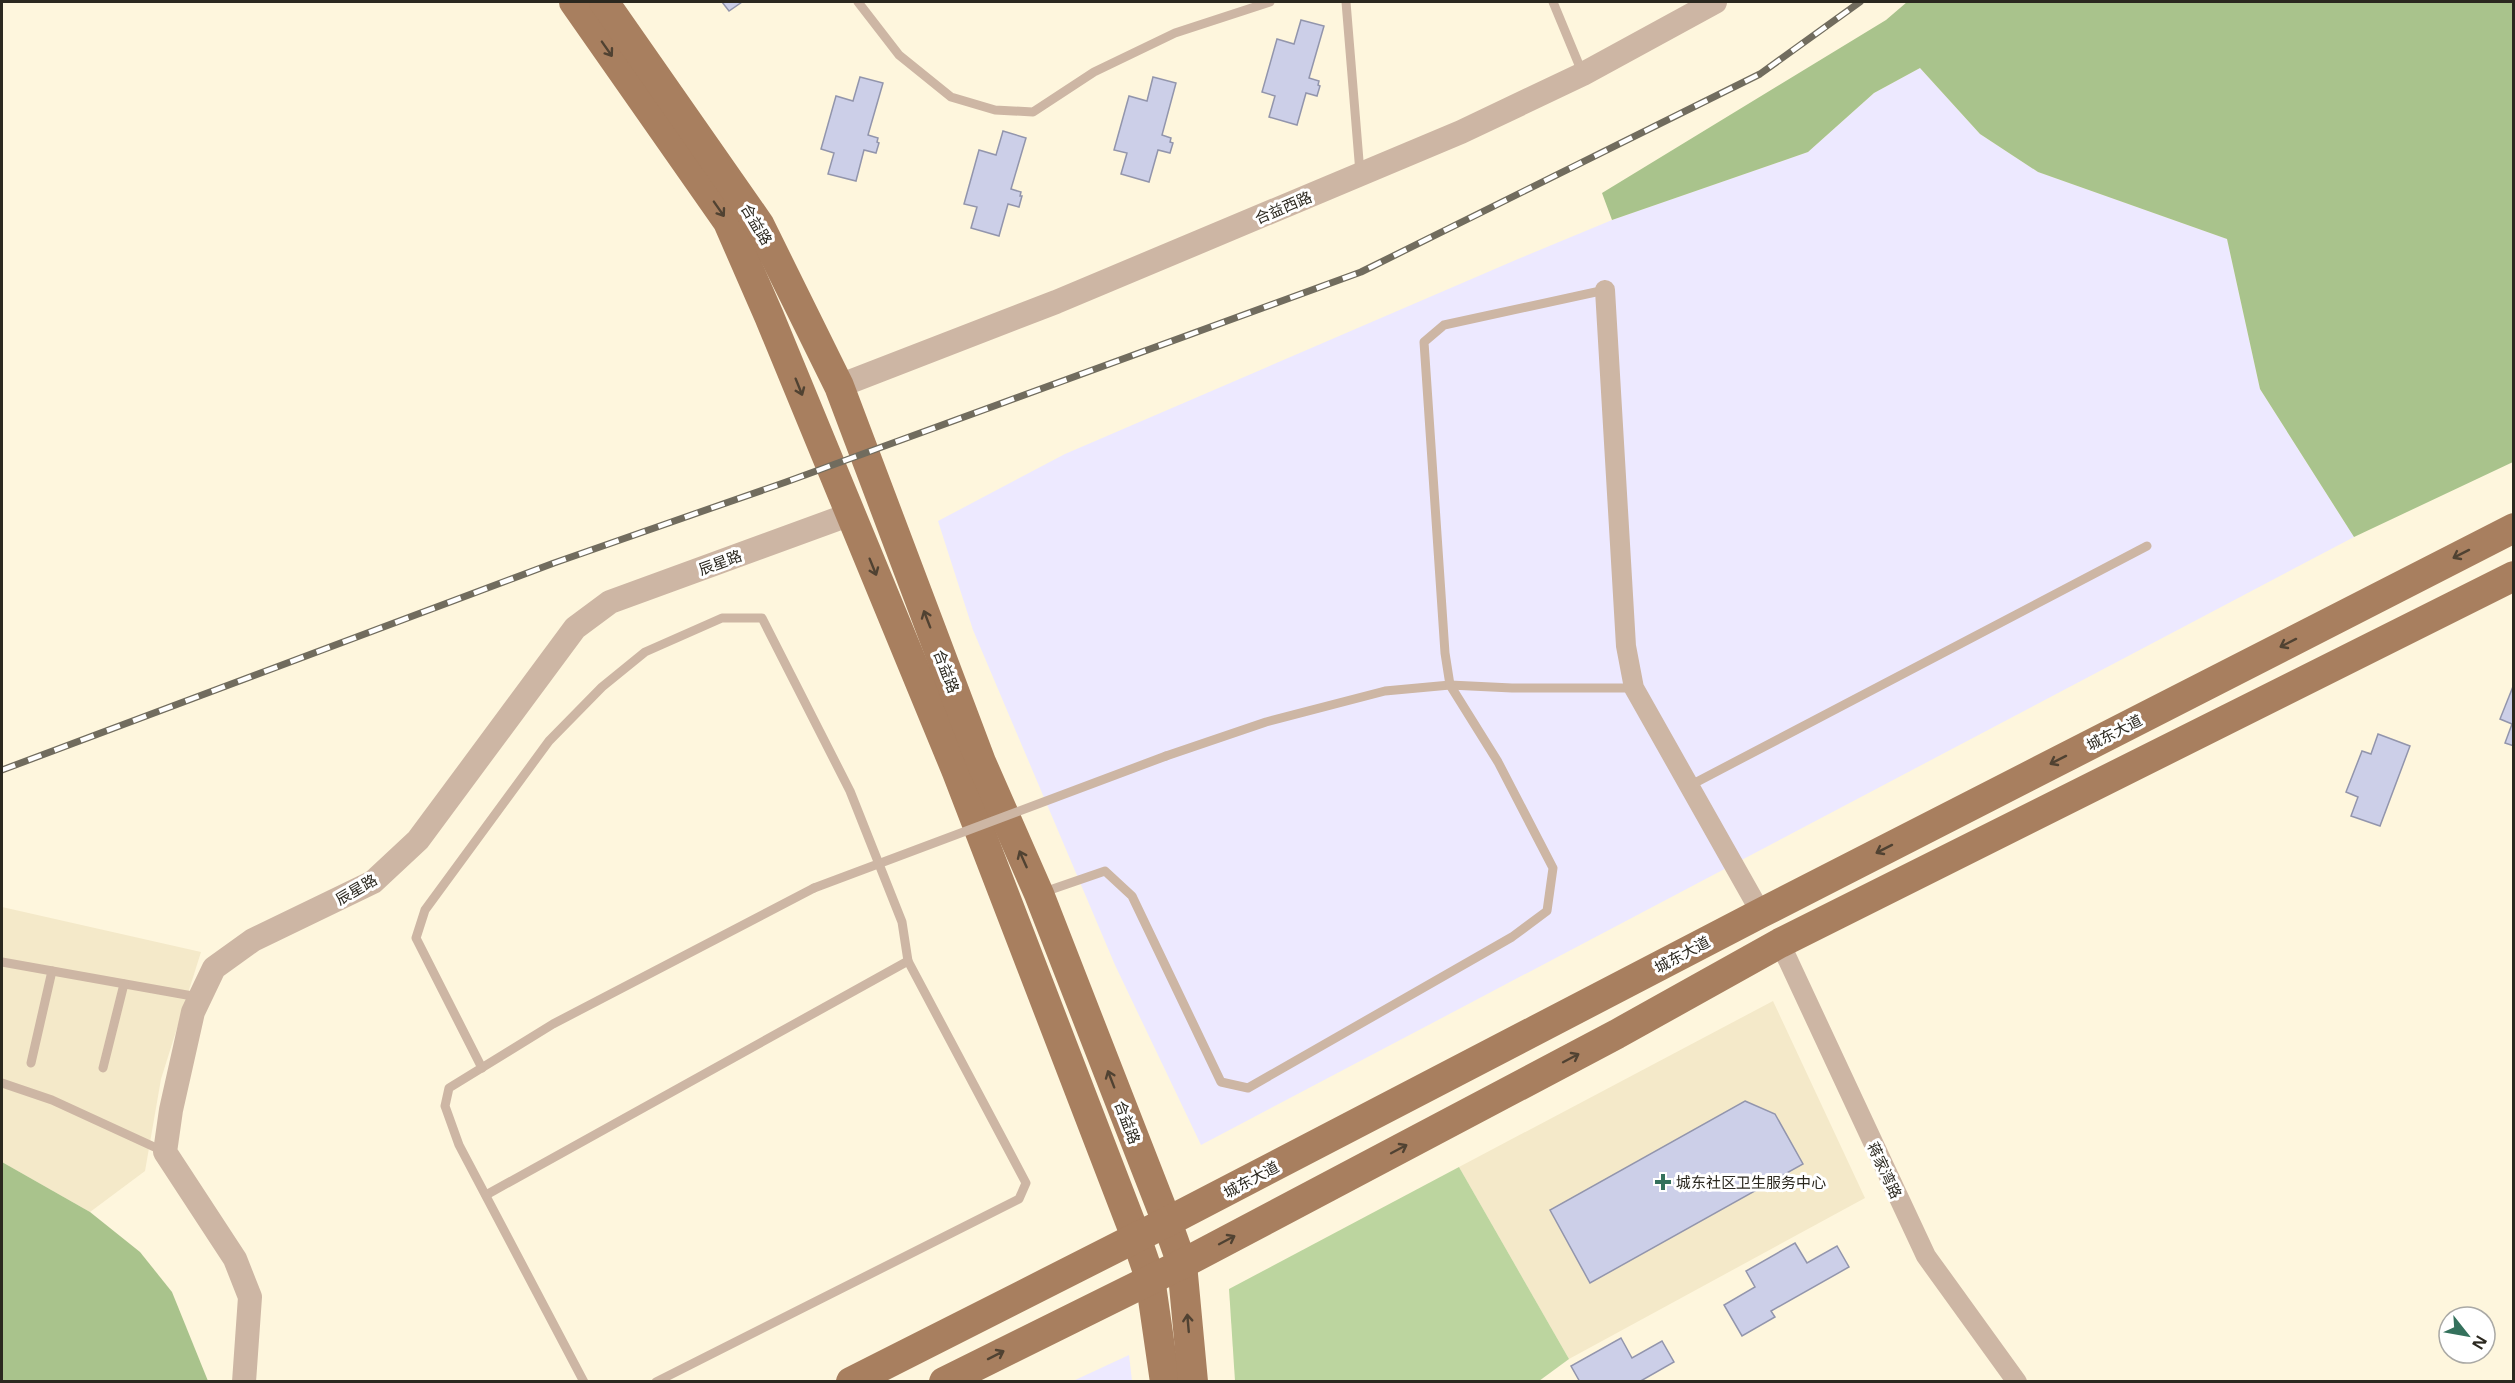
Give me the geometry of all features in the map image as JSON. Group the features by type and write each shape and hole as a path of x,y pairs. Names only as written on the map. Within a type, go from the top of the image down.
{"main road":[{"name":"合益路","path":"574,2 728,222 769,316 957,772 1136,1237 1150,1278 1165,1382"},
{"name":"合益路","path":"604,2 759,224 839,386 981,762 1039,894 1182,1264 1193,1382"},
{"name":"城东大道","path":"851,1382 1167,1222 1761,913 2514,528"},
{"path":"944,1382 1182,1264 1617,1034 1780,943 2514,576"}],"street":[{"name":"合益西路","path":"839,386 1056,302 1461,132 1583,74 1715,2"},
{"path":"1605,290 1626,646 1634,688 1761,913"},
{"name":"辰星路","path":"165,1152 171,1110 193,1012 214,969 253,940 373,882 418,840 575,628 610,602 851,514"},
{"name":"蒋家湾路","path":"1780,943 1926,1256 2017,1382"},
{"path":"165,1152 235,1259 250,1297 244,1382"}],"lane":[{"path":"858,2 899,55 951,97 995,110 1033,112 1094,72 1175,33 1270,2"},
{"path":"1346,2 1360,174"},
{"path":"1553,2 1583,74"},
{"path":"1039,894 1105,871 1132,896 1221,1082 1248,1088 1512,937 1547,911 1553,868 1498,762 1450,685 1445,643 1424,342 1444,325 1605,290"},
{"path":"1689,786 2147,546"},
{"path":"482,1068 416,938 425,910 549,741 602,687 645,652 722,618 762,618 850,791 902,922 908,961 1026,1183 1019,1199 656,1382"},
{"path":"584,1382 459,1145 445,1106 449,1088 554,1024 814,888 1166,756 1266,722 1385,691 1450,685 1512,688 1634,688"},
{"path":"486,1195 908,961"},
{"path":"2,962 200,998"},
{"path":"31,1063 52,971"},
{"path":"103,1068 124,984"},
{"path":"2,1083 52,1100 165,1152"}],"shaded area":[{"path":"1920,68 1980,134 2038,172 2227,239 2260,389 2354,537 1201,1145 1115,965 973,630 938,521 1065,454 1518,259 1612,220 1808,152 1874,93"},
{"path":"2,907 201,952 161,1079 145,1171 90,1212 2,1162"},
{"name":"城东社区卫生服务中心","path":"1773,1001 1865,1198 1569,1359 1459,1167"},
{"path":"1129,1355 1132,1381 1073,1381"}],"green space":[{"path":"1907,2 2513,2 2513,462 2354,537 2260,389 2227,239 2038,172 1980,134 1920,68 1874,93 1808,152 1612,220 1602,193 1886,20"},
{"path":"2,1162 90,1212 140,1252 172,1292 208,1381 2,1381"},
{"path":"1459,1167 1569,1359 1539,1381 1235,1381 1229,1289"}],"building":[{"path":"722,2 742,2 729,11"},
{"path":"1301,20 1324,26 1309,78 1319,81 1320,86 1317,96 1306,93 1297,125 1269,117 1275,96 1262,92 1277,39 1294,44"},
{"path":"860,77 883,83 868,135 878,138 879,143 876,153 864,150 856,181 828,174 834,153 821,149 836,96 853,101"},
{"path":"1153,77 1176,83 1162,135 1171,138 1170,142 1173,143 1170,153 1158,150 1149,182 1121,174 1127,153 1114,150 1129,96 1147,101"},
{"path":"1003,131 1026,138 1011,189 1021,192 1019,207 1008,204 999,236 971,228 977,207 964,204 979,150 996,155"},
{"path":"2514,684 2514,746 2505,743 2512,724 2500,719"},
{"path":"2378,734 2410,746 2380,826 2351,816 2358,797 2346,792 2362,751 2371,754"},
{"path":"1745,1101 1775,1114 1803,1164 1590,1283 1550,1210"},
{"path":"1795,1243 1807,1263 1837,1246 1849,1267 1771,1311 1775,1317 1742,1336 1724,1305 1755,1287 1746,1271"},
{"path":"1621,1338 1632,1358 1662,1341 1674,1362 1639,1382 1580,1382 1571,1366"}],"railway":[{"path":"2,770 554,563 786,482 1361,272 1760,74 1860,2"}],"place":[{"name":"城东社区卫生服务中心","path":"1663,1182"}]}
